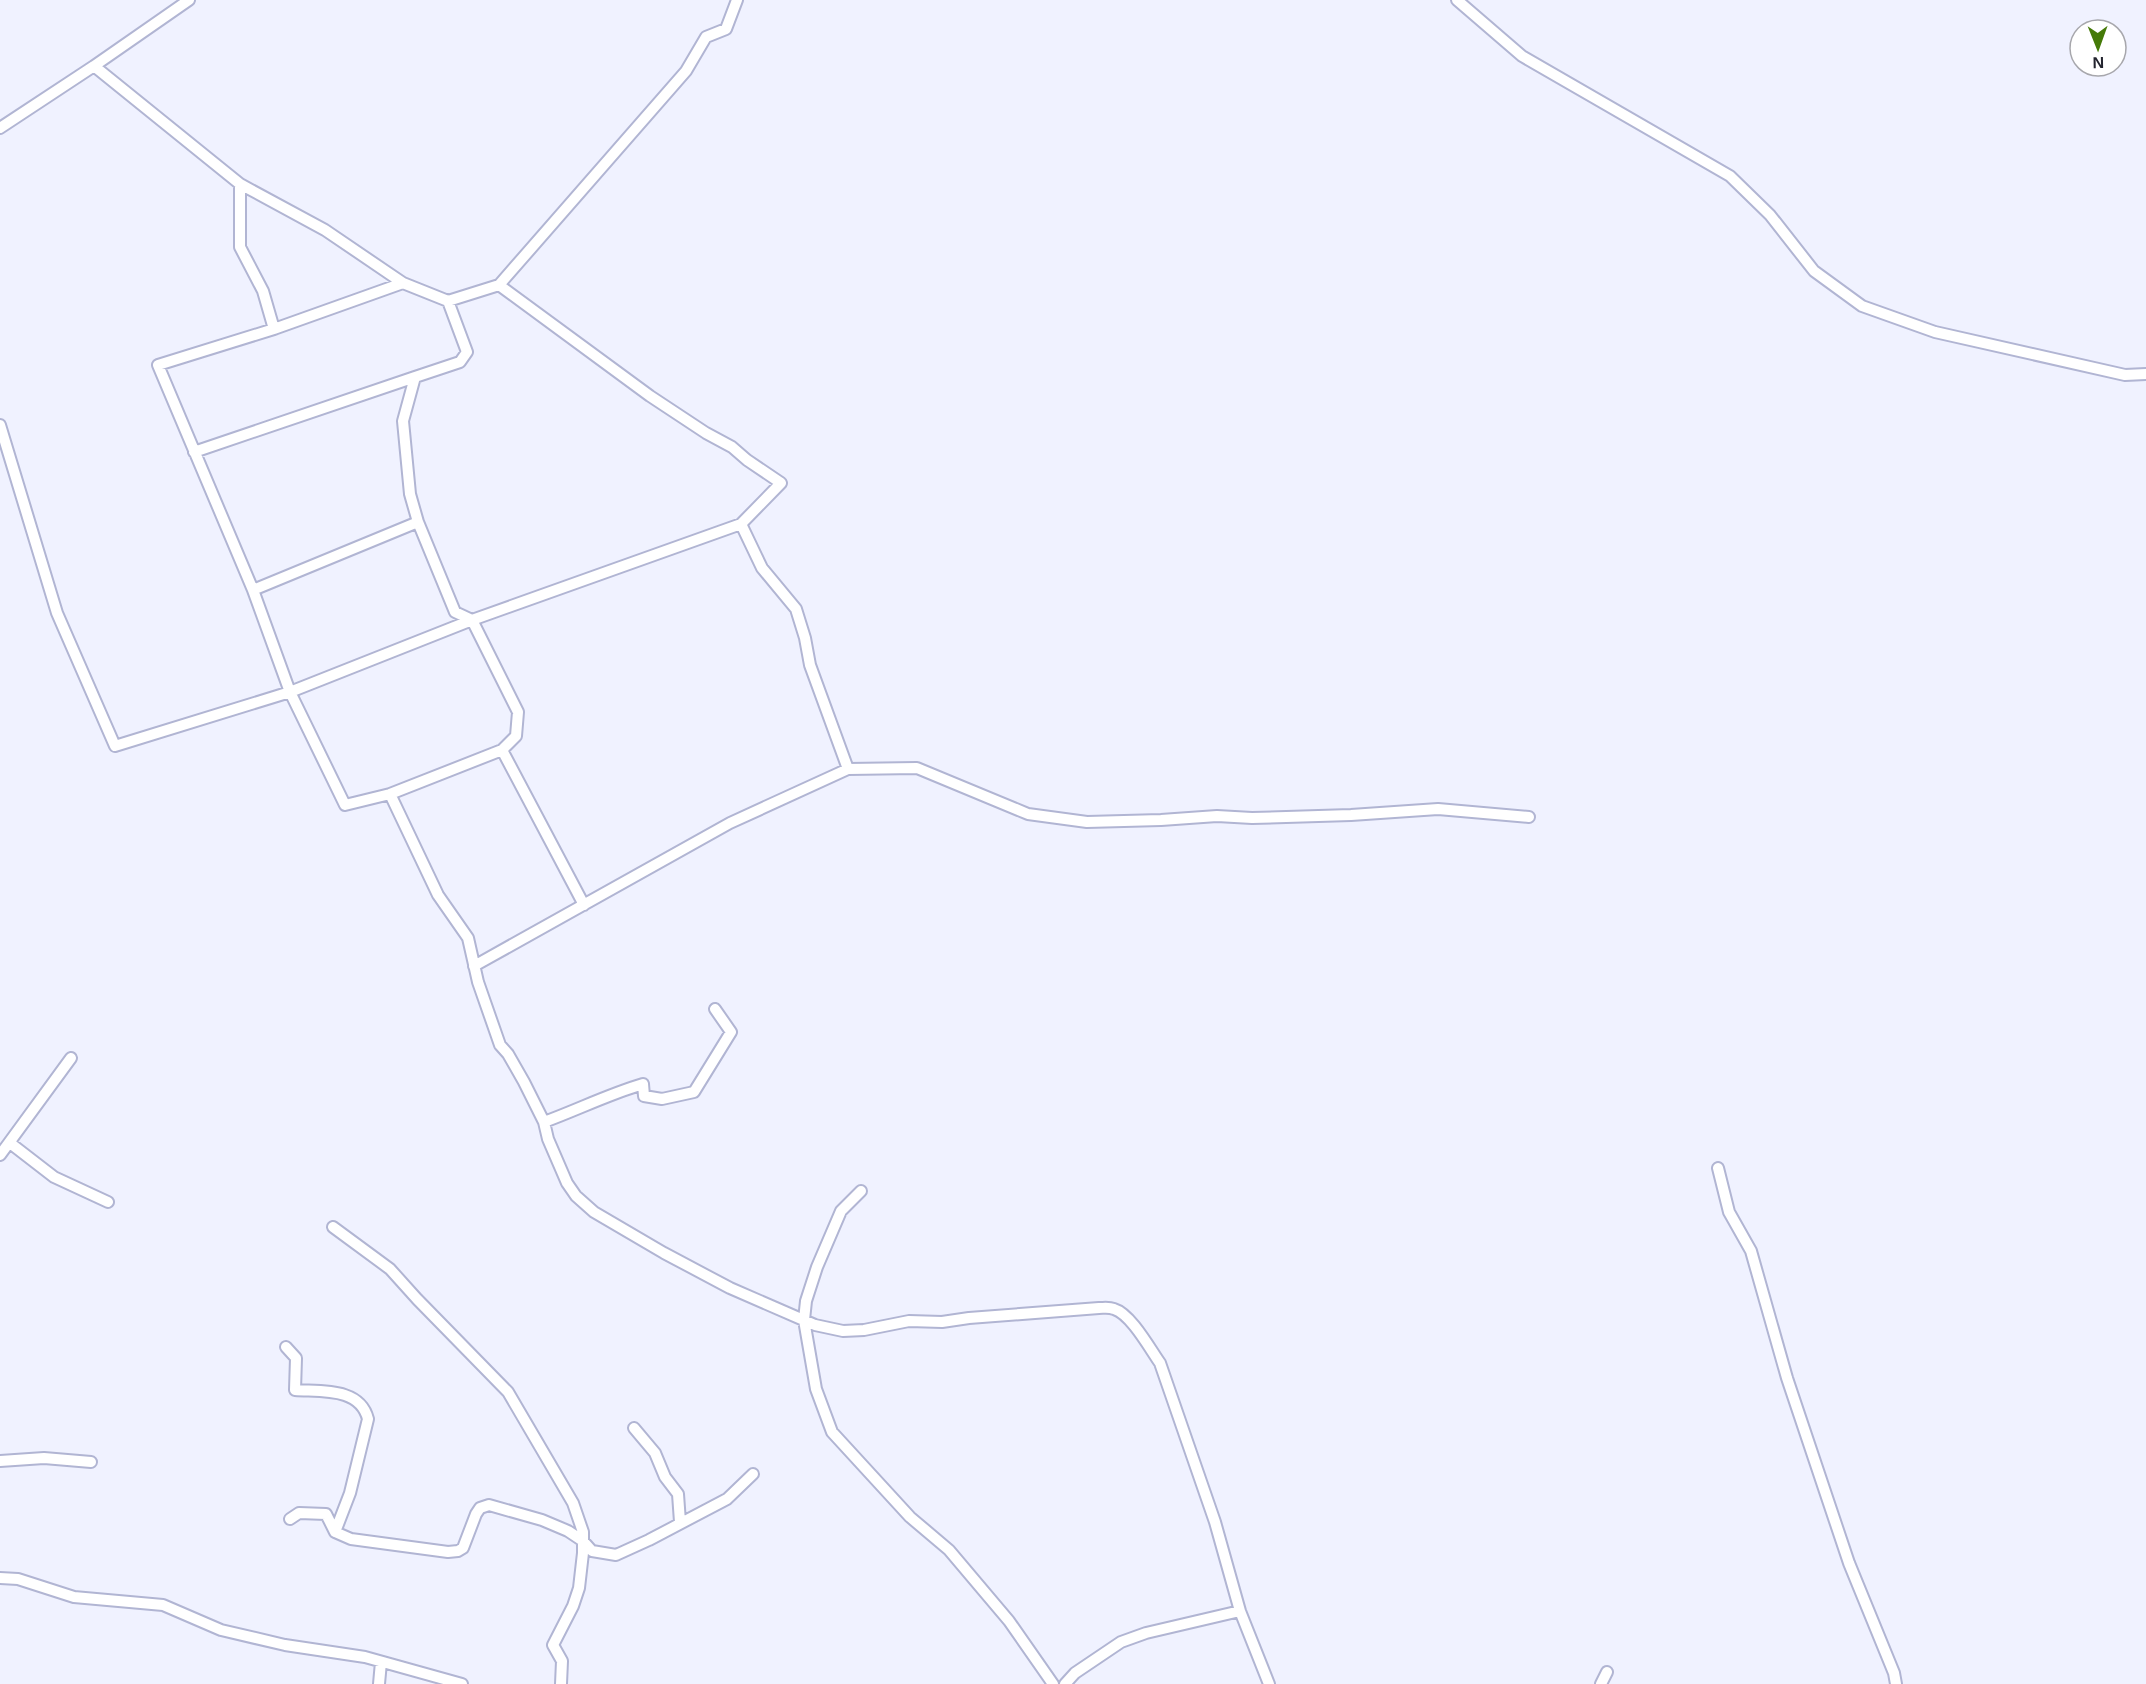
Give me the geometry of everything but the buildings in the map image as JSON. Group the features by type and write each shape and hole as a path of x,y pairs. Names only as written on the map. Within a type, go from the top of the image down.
{"street":[{"path":"0,128 189,0"},
{"path":"94,66 240,184 325,230 403,283 448,301 499,285 686,71 706,37 726,29 737,0"},
{"path":"1457,0 1522,56 1730,176 1770,215 1814,271 1862,306 1935,332 2125,375 2146,374"},
{"path":"240,184 240,247 263,291 274,329"},
{"path":"403,283 274,329 158,365 253,590 290,692 345,805 390,794 502,750 516,736 518,712 472,620 455,612 418,522 410,494 403,421 415,377"},
{"path":"0,425 57,613 115,746 290,692 472,620 741,524 781,483 732,447 706,433 650,396 499,285"},
{"path":"194,452 460,362 467,352 448,301"},
{"path":"253,590 418,522"},
{"path":"741,524 762,568 796,609 810,665 848,769"},
{"path":"502,750 584,906"},
{"path":"474,966 730,823 848,769 917,768 1028,814 1087,822 1217,816 1252,818 1340,816 1438,808 1529,817"},
{"path":"390,794 438,895 468,938 474,966 500,1046 508,1054 544,1122 548,1139 567,1183 576,1196 594,1212 685,1265 730,1288 804,1320 843,1331 864,1330 909,1321 942,1322 1099,1308 1112,1308 1121,1312 1160,1363 1215,1522 1240,1611 1269,1684"},
{"path":"544,1122 643,1084 644,1095 662,1099 694,1092 731,1032 715,1009"},
{"path":"0,1155 71,1058"},
{"path":"10,1143 54,1177 108,1202"},
{"path":"1718,1168 1729,1212 1751,1251 1798,1411 1849,1563 1894,1673 1896,1684"},
{"path":"861,1191 841,1211 825,1245 806,1301 804,1320 816,1389 832,1432 910,1517 950,1550 1009,1621 1053,1684"},
{"path":"333,1227 390,1269 508,1392 573,1503 583,1532 583,1541 579,1588 573,1606 553,1645 562,1661 561,1684"},
{"path":"286,1347 296,1358 295,1390 344,1394 366,1410 367,1429 350,1493 335,1532"},
{"path":"634,1428 655,1453 665,1478 678,1494 680,1522"},
{"path":"0,1461 44,1458 91,1462"},
{"path":"290,1519 299,1513 326,1514 335,1532 351,1539 448,1552 463,1548 476,1514 480,1508 489,1505 542,1520 568,1531 583,1541 592,1551 616,1555 727,1499 753,1474"},
{"path":"0,1578 18,1579 74,1597 164,1605 220,1630 285,1645 331,1651 381,1662 462,1684"},
{"path":"1065,1684 1075,1673 1121,1641 1240,1611"},
{"path":"379,1684 381,1662"},
{"path":"1601,1684 1607,1672"}]}
